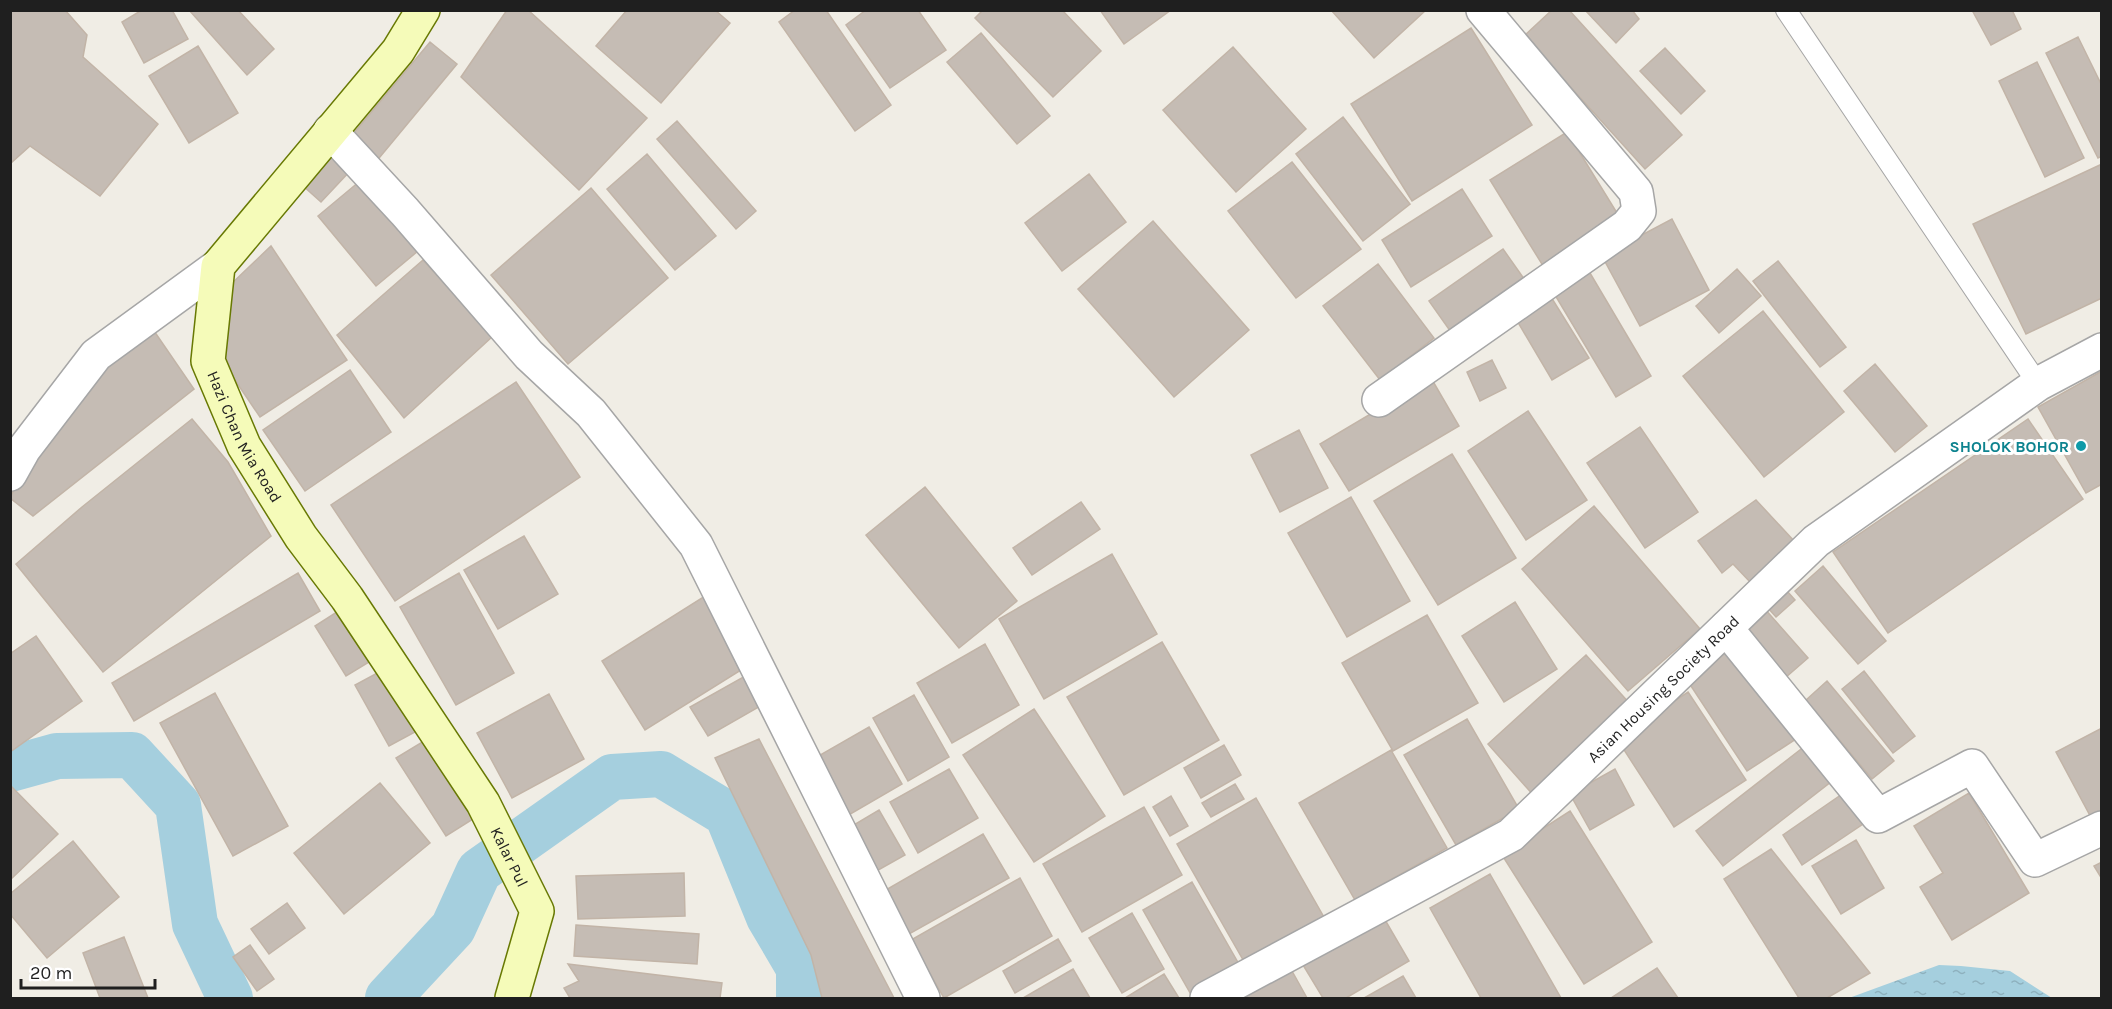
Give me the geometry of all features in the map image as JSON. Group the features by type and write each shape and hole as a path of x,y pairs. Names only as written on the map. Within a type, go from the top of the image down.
{"street":[{"path":"10,474 24,449 96,355 218,266 398,51 423,10"},
{"path":"1379,400 1627,226 1639,211 1636,192 1483,10"},
{"path":"330,131 405,212 529,355 591,413 696,545 923,999"},
{"name":"Hazi Chan Mia Road","path":"218,266 208,361 244,446 301,537 347,598 483,803"},
{"name":"Asian Housing Society Road","path":"1207,999 1511,835 1816,541 2038,384 2102,350"},
{"path":"1726,627 1878,816 1972,766 2035,860 2102,828"},
{"name":"Kalar Pul","path":"483,803 537,911 512,999"}],"lane":[{"path":"1785,10 2038,384"}],"water":[{"path":"1939,965 2010,971 2052,998 1849,998"}],"building":[{"path":"10,10 65,10 87,35 83,57 158,124 100,196 30,146 12,162 10,161"},
{"path":"142,10 172,10 188,39 144,63 122,22"},
{"path":"189,10 238,10 274,49 247,75"},
{"path":"507,10 528,10 647,118 579,190 461,77"},
{"path":"627,10 715,10 730,23 661,103 596,46"},
{"path":"795,10 826,10 891,105 855,131 779,22"},
{"path":"866,10 918,10 946,50 890,88 846,25"},
{"path":"983,10 1062,10 1101,51 1053,97 975,18"},
{"path":"1100,10 1171,10 1124,44"},
{"path":"1331,10 1426,10 1374,58"},
{"path":"1552,10 1569,10 1682,135 1645,169 1524,36"},
{"path":"1585,10 1632,10 1639,19 1616,43"},
{"path":"1972,10 2012,10 2021,29 1991,45"},
{"path":"1471,28 1532,125 1412,201 1351,104"},
{"path":"981,33 1050,116 1017,144 947,62"},
{"path":"2078,37 2102,86 2102,156 2098,158 2046,53"},
{"path":"430,42 457,64 375,163 348,140"},
{"path":"198,46 238,113 189,143 149,76"},
{"path":"1233,47 1306,129 1236,192 1163,110"},
{"path":"1665,48 1705,91 1681,114 1640,71"},
{"path":"2037,62 2084,158 2045,177 1999,81"},
{"path":"1343,117 1410,204 1363,241 1296,154"},
{"path":"677,121 756,211 736,229 657,139"},
{"path":"1567,132 1622,221 1545,269 1490,180"},
{"path":"331,154 350,171 321,202 302,185"},
{"path":"647,154 716,236 675,270 607,189"},
{"path":"1292,162 1361,249 1296,298 1228,211"},
{"path":"2102,164 2102,298 2026,334 1973,224"},
{"path":"1089,174 1126,222 1062,271 1025,223"},
{"path":"360,181 418,251 376,286 318,216"},
{"path":"591,188 668,278 568,364 491,275"},
{"path":"1462,189 1492,236 1411,287 1382,240"},
{"path":"1672,219 1709,290 1640,326 1602,256"},
{"path":"1153,221 1249,330 1174,397 1078,289"},
{"path":"271,246 347,360 260,417 222,361 229,286"},
{"path":"1503,249 1527,283 1453,335 1429,301"},
{"path":"423,260 493,336 404,418 337,335"},
{"path":"1778,261 1846,347 1820,367 1753,281"},
{"path":"1378,264 1434,338 1380,380 1323,306"},
{"path":"1587,268 1651,376 1616,397 1552,290"},
{"path":"1737,269 1761,296 1719,333 1696,306"},
{"path":"1551,297 1589,358 1552,380 1516,319"},
{"path":"1763,311 1844,412 1764,477 1683,376"},
{"path":"152,328 194,389 33,516 10,498 33,451 105,362"},
{"path":"1492,360 1506,388 1480,401 1467,372"},
{"path":"1875,364 1927,426 1895,452 1844,391"},
{"path":"350,370 391,432 305,491 263,430"},
{"name":"SHOLOK BOHOR","path":"2102,371 2102,484 2086,493 2038,407"},
{"path":"1431,378 1459,426 1349,491 1320,444"},
{"path":"516,382 580,477 395,601 331,505"},
{"path":"1528,411 1587,500 1526,540 1468,451"},
{"path":"192,419 228,462 271,536 103,672 16,564 82,507"},
{"path":"2028,419 2083,499 1888,633 1833,552"},
{"path":"1640,427 1698,512 1645,548 1587,463"},
{"path":"1299,430 1328,488 1280,512 1251,455"},
{"path":"1452,454 1516,558 1438,605 1374,501"},
{"path":"925,487 1017,601 959,648 866,535"},
{"path":"1351,497 1410,601 1347,637 1288,533"},
{"path":"1756,500 1795,542 1751,583 1733,564 1722,573 1698,541"},
{"path":"1081,502 1100,529 1032,575 1013,548"},
{"path":"1594,506 1700,629 1628,691 1522,569"},
{"path":"524,536 558,594 498,629 464,570"},
{"path":"1112,554 1157,634 1044,699 999,619"},
{"path":"1823,566 1886,641 1858,664 1795,591"},
{"path":"298,573 320,611 134,721 112,683"},
{"path":"459,573 514,673 456,705 400,607"},
{"path":"1787,591 1795,600 1776,617 1768,608"},
{"path":"705,596 749,665 645,730 602,661"},
{"path":"1515,602 1557,669 1504,702 1462,636"},
{"path":"343,608 374,659 346,676 315,626"},
{"path":"1764,608 1808,658 1785,678 1741,628"},
{"path":"1427,615 1478,703 1393,751 1342,663"},
{"path":"36,636 82,701 10,752 10,654"},
{"path":"1162,642 1219,740 1124,795 1067,697"},
{"path":"985,644 1019,705 952,743 917,683"},
{"path":"1735,644 1796,739 1747,771 1685,677"},
{"path":"1586,655 1631,705 1535,797 1488,744"},
{"path":"381,671 415,732 389,746 355,685"},
{"path":"1864,671 1915,736 1893,753 1842,689"},
{"path":"747,675 764,704 708,736 690,707"},
{"path":"1827,681 1894,761 1872,779 1806,700"},
{"path":"1688,692 1746,780 1674,827 1617,739"},
{"path":"215,693 288,826 233,856 160,723"},
{"path":"549,694 584,759 512,798 477,733"},
{"path":"914,695 949,757 908,781 873,718"},
{"path":"1034,709 1105,816 1034,862 963,755"},
{"path":"1467,719 1519,809 1456,845 1404,755"},
{"path":"869,727 902,784 847,816 815,758"},
{"path":"2102,728 2102,819 2094,823 2056,752"},
{"path":"759,739 894,998 822,998 811,955 715,758"},
{"path":"424,741 473,819 446,836 396,758"},
{"path":"1224,745 1241,775 1201,798 1184,768"},
{"path":"1805,746 1832,781 1723,866 1696,831"},
{"path":"1391,750 1447,848 1355,900 1299,803"},
{"path":"949,769 978,818 918,853 890,802"},
{"path":"1615,769 1634,805 1590,830 1570,794"},
{"path":"380,783 430,843 344,914 294,853"},
{"path":"1235,784 1244,799 1211,817 1202,803"},
{"path":"10,785 58,834 10,880"},
{"path":"1848,790 1869,820 1802,865 1783,835"},
{"path":"1969,793 2029,893 1952,940 1920,887 1943,873 1914,826"},
{"path":"1171,796 1188,826 1170,836 1153,807"},
{"path":"1256,798 1325,919 1246,965 1177,844"},
{"path":"1144,807 1182,875 1082,932 1043,864"},
{"path":"879,810 905,855 873,873 847,829"},
{"path":"1570,811 1652,942 1584,984 1502,855"},
{"path":"983,834 1009,878 909,934 884,891"},
{"path":"1856,840 1884,888 1841,914 1812,866"},
{"path":"73,841 119,897 47,958 10,914 10,894"},
{"path":"1771,849 1870,973 1827,998 1799,998 1724,879"},
{"path":"2102,862 2102,879 2094,866"},
{"path":"684,873 685,916 578,919 576,876"},
{"path":"1490,874 1561,998 1481,998 1430,908"},
{"path":"1020,878 1052,936 944,998 911,940"},
{"path":"1192,882 1244,973 1193,998 1143,910"},
{"path":"287,903 305,928 269,954 251,929"},
{"path":"1132,913 1164,969 1122,993 1089,938"},
{"path":"1381,913 1409,961 1346,998 1323,998 1300,960"},
{"path":"576,925 699,934 697,964 574,956"},
{"path":"124,937 148,998 100,998 83,953"},
{"path":"1058,939 1071,961 1015,993 1003,971"},
{"path":"250,945 274,979 257,991 233,957"},
{"path":"568,964 722,983 720,998 570,998 564,988 579,981"},
{"path":"1657,968 1678,998 1611,998"},
{"path":"1073,969 1090,998 1023,998"},
{"path":"1292,971 1307,998 1243,998"},
{"path":"1164,974 1179,998 1125,998"},
{"path":"1403,976 1416,998 1364,998"}],"waterway":[{"path":"10,769 57,756 132,755 178,805 195,924 230,998"},
{"path":"388,998 453,928 479,871 612,777 661,774 727,814 769,917 799,968 799,998"}],"place":[{"name":"SHOLOK BOHOR","path":"2081,446"}]}
